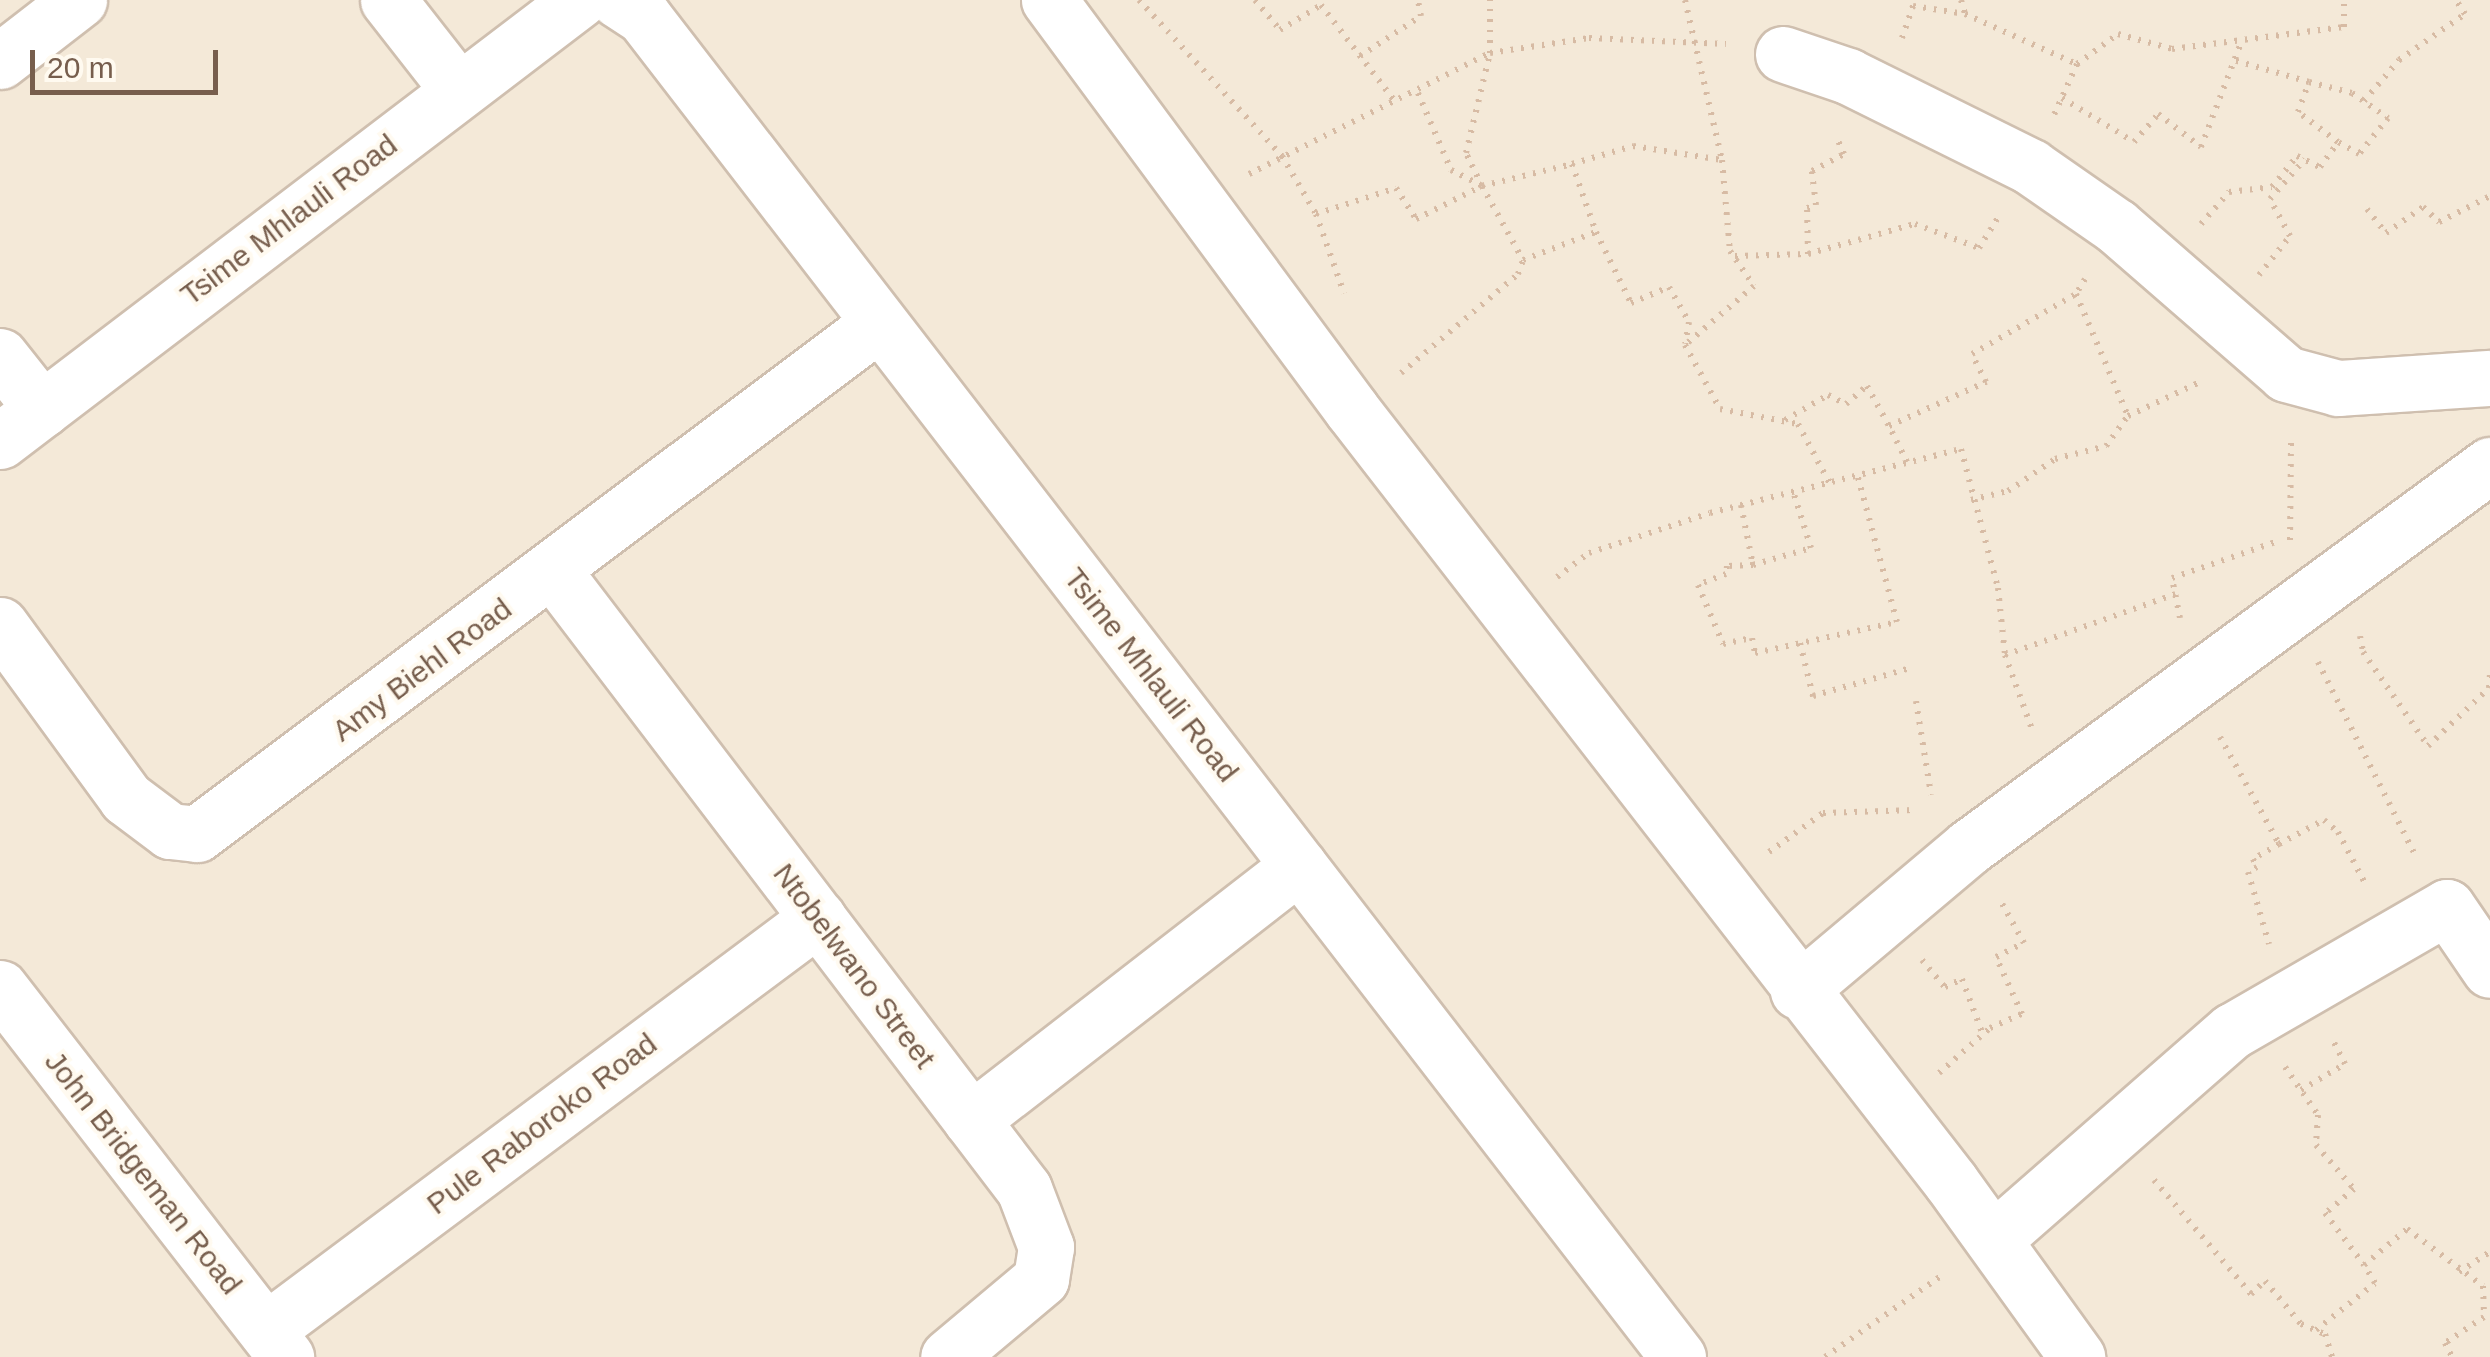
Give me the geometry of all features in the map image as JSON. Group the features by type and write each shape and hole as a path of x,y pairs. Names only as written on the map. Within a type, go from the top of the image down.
{"street":[{"path":"0,61 79,0"},
{"path":"388,0 459,91"},
{"name":"Tsime Mhlauli Road","path":"21,425 579,0"},
{"name":"Tsime Mhlauli Road","path":"618,0 643,16 1299,866 1666,1353"},
{"path":"1049,0 1352,410 1512,611 1798,990 1994,1239 2077,1357"},
{"path":"1783,54 1848,76 2030,167 2125,234 2220,322 2286,374 2338,388 2490,378"},
{"name":"Amy Biehl Road","path":"0,625 126,798 170,831 196,834 880,323"},
{"path":"0,356 21,425"},
{"path":"1798,990 1969,847 2490,466"},
{"name":"Ntobelwano Street","path":"553,571 1024,1188 1046,1247 1041,1279 1021,1302 948,1357"},
{"path":"970,1120 1299,866"},
{"path":"1994,1239 2232,1032 2447,907 2490,970"},
{"name":"Pule Raboroko Road","path":"276,1344 818,918"},
{"name":"John Bridgeman Road","path":"0,988 276,1344"}],"path":[{"path":"1139,0 1282,156 1316,214 1396,188 1416,219 1482,186 1633,146 1722,160"},
{"path":"1255,0 1280,30 1319,3 1397,104"},
{"path":"1360,56 1422,16 1418,0"},
{"path":"1352,410 1518,274 1523,260 1466,154 1490,54 1490,0"},
{"path":"1685,0 1722,160 1734,256 1754,286 1685,345"},
{"path":"1960,0 1965,14"},
{"path":"1734,256 1808,254 1916,224 1979,248 2030,167 2077,64 2118,34 2172,49 2241,43 2344,27 2344,0"},
{"path":"2364,102 2400,60 2464,14 2458,0"},
{"path":"1913,6 1965,14 2077,64"},
{"path":"1200,202 1282,156 1397,104 1490,54 1590,38 1693,40 1783,54"},
{"path":"2062,98 2134,142 2158,114 2200,146 2241,43"},
{"path":"2234,60 2309,82 2364,102 2388,118 2359,154 2298,112 2309,82"},
{"path":"1808,254 1807,208 1816,205 1812,171 1844,154 1825,110 1848,76"},
{"path":"1418,93 1451,170 1482,186"},
{"path":"1889,426 1986,382 1972,354 2076,294 2125,234 2198,226 2229,192 2272,187 2298,156 2320,167 2338,142"},
{"path":"2220,322 2290,236 2270,199 2305,159"},
{"path":"1572,164 1596,232 1631,303 1669,287 1689,322 1685,345 1720,409 1798,424 1829,482"},
{"path":"2367,208 2386,233 2423,207 2439,222 2490,196"},
{"path":"1523,260 1596,232"},
{"path":"2076,294 2128,416"},
{"path":"1971,500 2008,492 2055,459 2106,446 2128,416 2170,392 2270,359"},
{"path":"1784,421 1828,396 1846,404 1868,386 1907,462"},
{"path":"1512,611 1589,553 1793,490 1960,449 1998,588 2006,655 2176,594"},
{"path":"1793,490 1812,548 1753,565 1727,566 1726,574 1698,585 1723,644 1752,638 1756,653 1897,622 1858,474"},
{"path":"1741,505 1753,565"},
{"path":"2279,844 2192,686 2172,578 2290,538"},
{"path":"2294,612 2349,714 2381,798 2447,907"},
{"path":"1800,643 1813,696 1908,669"},
{"path":"1912,812 1934,792 1916,701"},
{"path":"1716,881 1823,813 1912,812 1951,820 2024,943 1996,957 2022,1014 1990,1028 1932,1079"},
{"path":"2286,998 2248,872 2257,868 2253,859 2279,844 2324,820 2338,832 2393,939"},
{"path":"2232,1032 2255,1058 2287,1068 2318,1116 2316,1145 2354,1189 2325,1213 2376,1283 2316,1330"},
{"path":"2114,1133 2252,1294 2265,1282 2300,1324 2316,1330 2332,1357"},
{"path":"2364,1265 2407,1230 2458,1272 2483,1286 2484,1317 2445,1342 2452,1357"},
{"path":"1824,1357 1994,1239"},
{"path":"2458,1272 2490,1252"}],"shaded area":[{"path":"0,0 2490,0 2490,1357 0,1357"}]}
